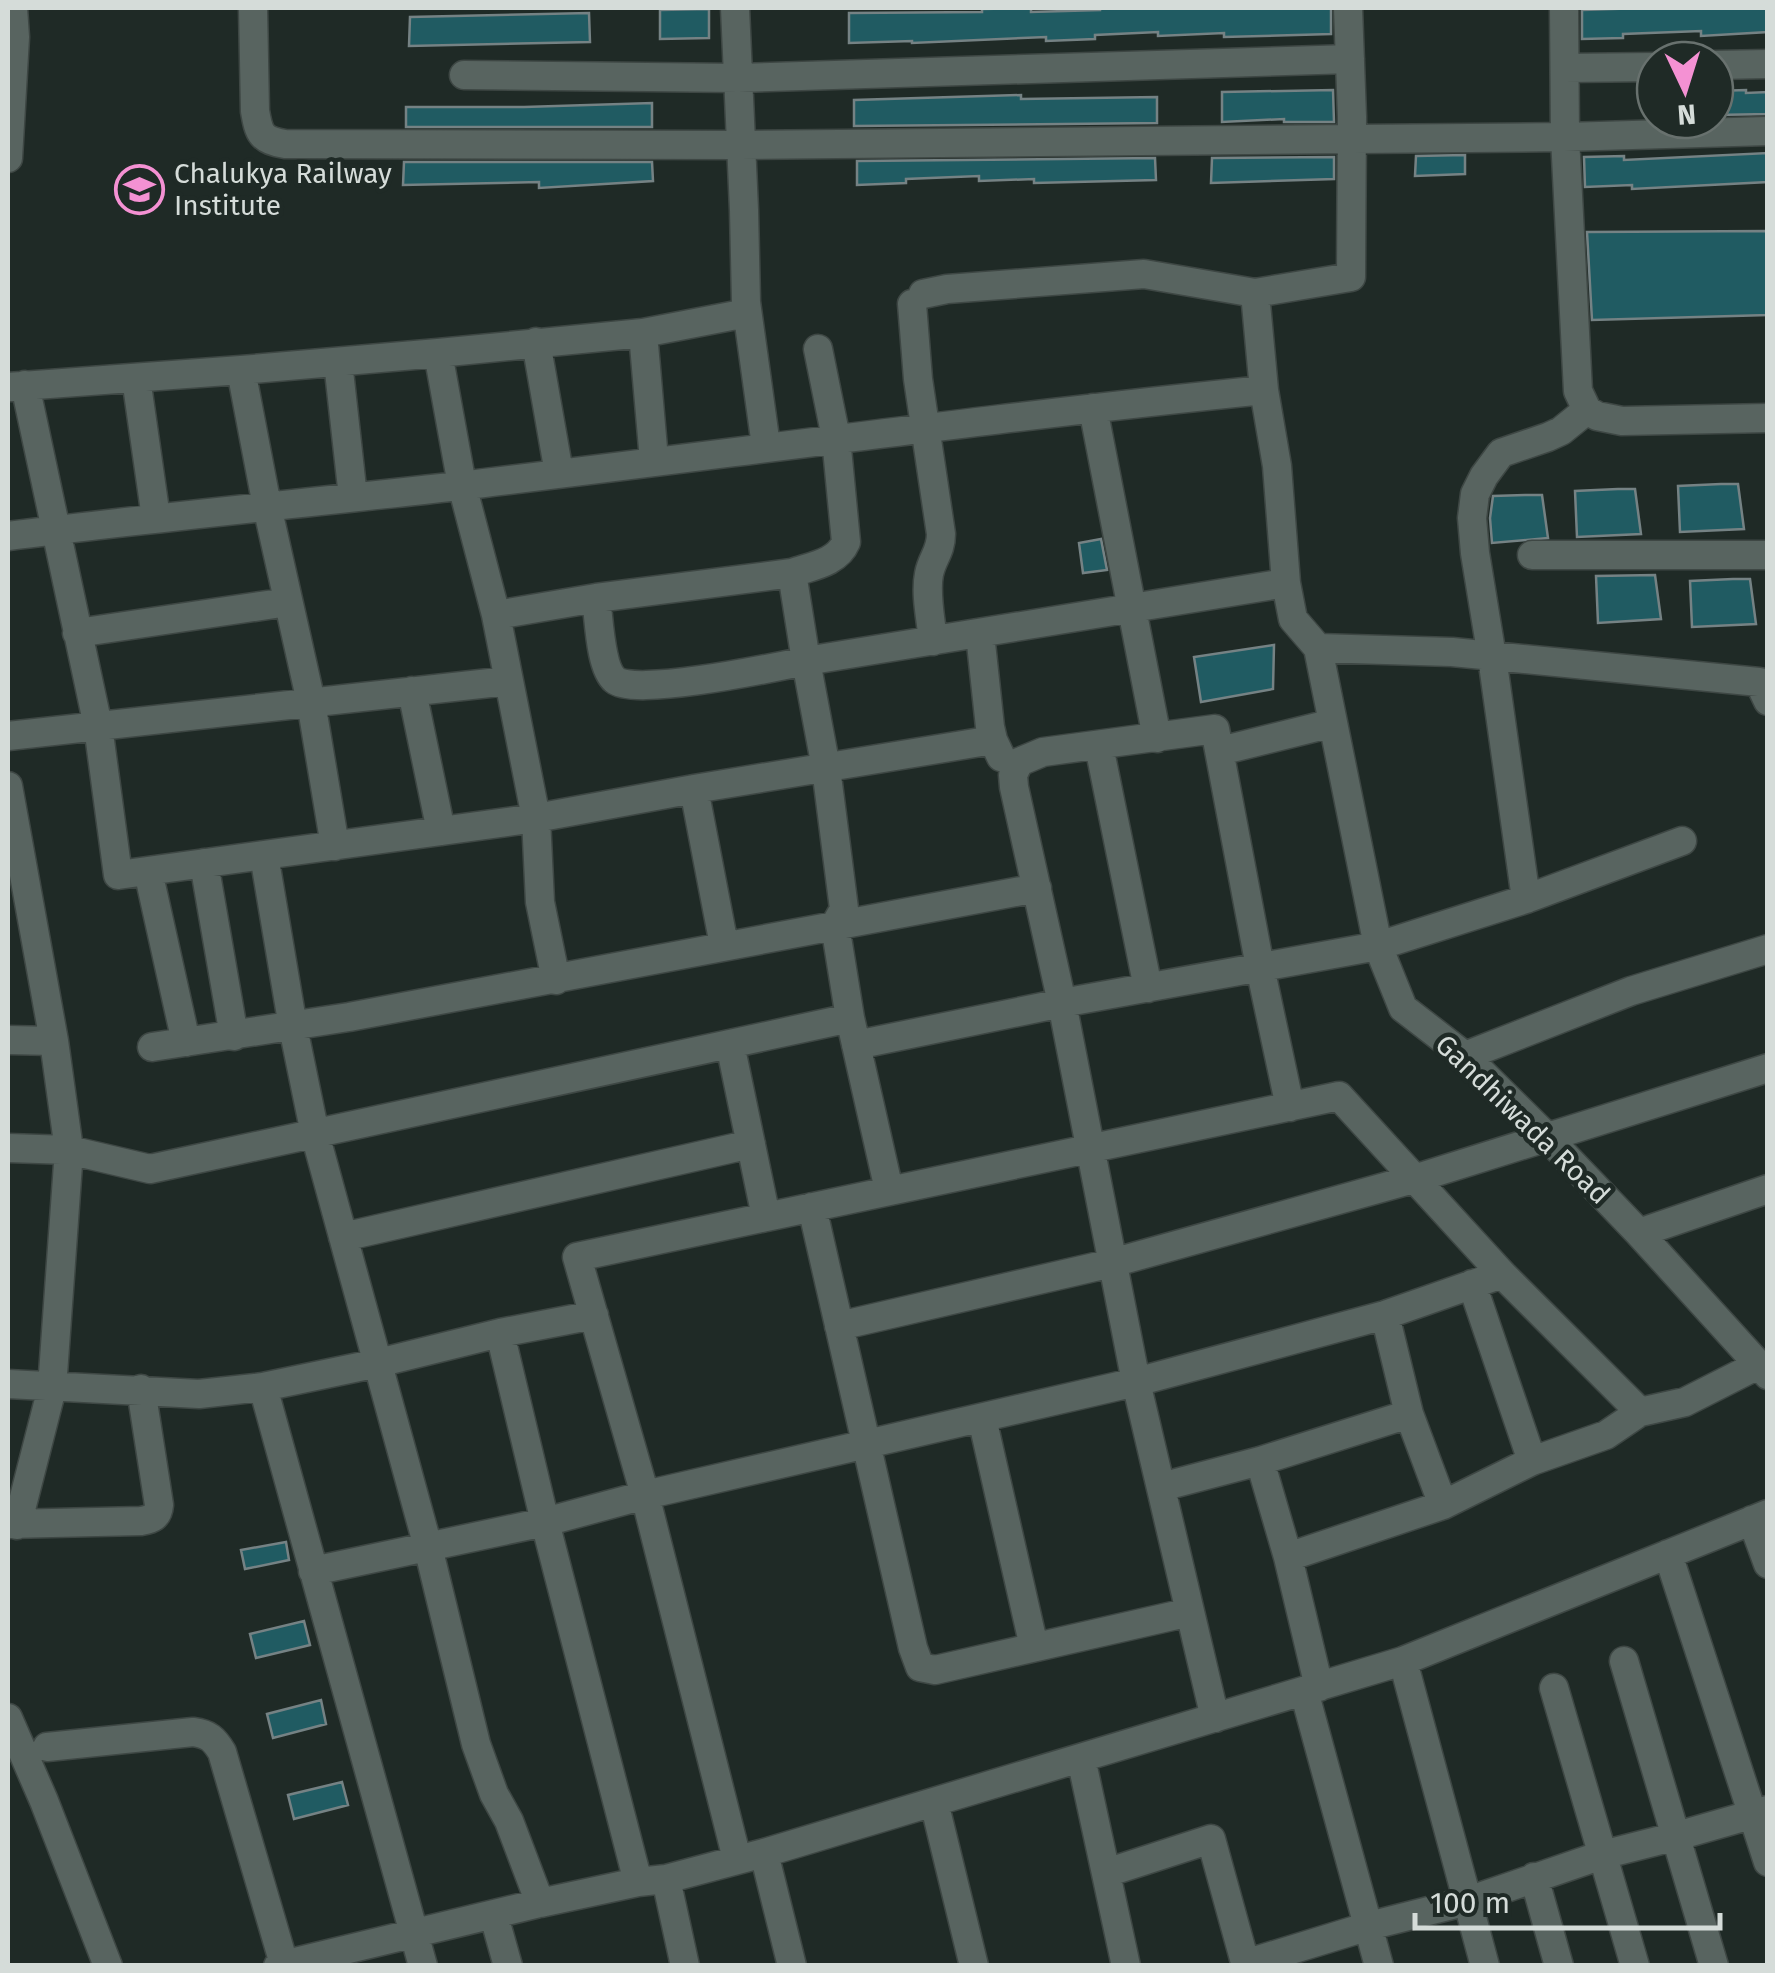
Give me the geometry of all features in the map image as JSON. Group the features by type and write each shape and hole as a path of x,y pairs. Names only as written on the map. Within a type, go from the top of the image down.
{"street":[{"path":"8,154 13,8"},
{"path":"253,8 256,111 262,136 285,144 741,145 1768,132"},
{"path":"735,8 747,313 766,446"},
{"path":"933,641 928,581 941,547 941,534 918,379 918,299 947,289 1144,274 1255,293 1351,277 1348,8"},
{"path":"1564,8 1564,137 1578,391 1587,410 1596,416 1622,421 1768,418"},
{"path":"464,75 738,78 1350,59"},
{"path":"1735,65 1768,64"},
{"path":"1565,68 1635,66"},
{"path":"1255,293 1264,390 1277,466 1286,582 1293,620 1318,648 1452,652 1759,682 1768,700"},
{"path":"747,313 643,332 438,353 16,386 55,530 98,726 118,875 536,818 993,740"},
{"path":"643,332 654,460"},
{"path":"536,342 560,473"},
{"path":"496,615 596,598 792,574 842,552 846,542 836,438 818,348"},
{"path":"438,353 462,485 496,615 536,818 540,902 556,980"},
{"path":"338,362 352,497"},
{"path":"241,370 310,702 335,846"},
{"path":"136,378 156,518"},
{"path":"8,536 1264,390"},
{"path":"1093,408 1157,738"},
{"path":"1526,899 1472,518 1475,494 1501,453 1562,431 1587,410"},
{"path":"1532,555 1768,556"},
{"path":"792,574 826,768 844,909 835,925 853,1032 889,1190"},
{"path":"596,598 606,666 618,683 628,685 724,676 1286,582"},
{"path":"78,632 288,602"},
{"path":"980,634 993,740 1013,775 1136,1382 1216,1718"},
{"name":"Gandhiwada Road","path":"1318,648 1378,946 1404,1008 1465,1056 1546,1136 1763,1370"},
{"path":"8,736 508,681"},
{"path":"412,691 442,831"},
{"path":"1220,751 1333,724"},
{"path":"1013,775 1019,762 1043,752 1216,729 1290,1106"},
{"path":"1099,746 1148,988"},
{"path":"8,786 54,1042 69,1150 52,1388 12,1525 154,1518 160,1505 141,1390"},
{"path":"694,789 724,946"},
{"path":"8,1148 69,1150 150,1169 730,1044 853,1032 1062,1003 1378,946 1526,899 1682,841"},
{"path":"264,855 293,1027 316,1134 428,1547 476,1744 540,1903"},
{"path":"204,864 234,1036"},
{"path":"148,871 186,1042"},
{"path":"152,1047 293,1027 556,980 1037,888"},
{"path":"1465,1056 1630,991 1768,949"},
{"path":"8,1040 54,1042"},
{"path":"730,1044 766,1216"},
{"path":"839,1326 1112,1263 1417,1178 1768,1068"},
{"path":"792,1966 750,1856 577,1257 1340,1096 1502,1274 1640,1412"},
{"path":"343,1237 751,1144"},
{"path":"1638,1233 1768,1189"},
{"path":"812,1206 920,1667 935,1670 1190,1612"},
{"path":"313,1571 544,1522 1136,1382 1385,1314 1502,1274"},
{"path":"1472,1284 1532,1461"},
{"path":"1385,1314 1409,1414 1444,1505"},
{"path":"8,1384 199,1394 263,1387 594,1315"},
{"path":"500,1333 544,1522 652,1881 685,1966"},
{"path":"1288,1558 1444,1505 1532,1461 1606,1435 1640,1412 1684,1402 1763,1370"},
{"path":"263,1387 423,1966"},
{"path":"1161,1487 1260,1461 1409,1414"},
{"path":"982,1418 1034,1647"},
{"path":"1260,1461 1288,1558 1311,1689 1379,1966"},
{"path":"47,1747 193,1732 214,1740 222,1752 281,1965 750,1856 1216,1718 1403,1661 1760,1517 1768,1564"},
{"path":"1668,1554 1760,1812 1768,1862"},
{"path":"1403,1661 1486,1966"},
{"path":"1624,1661 1714,1966"},
{"path":"1554,1688 1635,1966"},
{"path":"8,1718 108,1966"},
{"path":"1081,1758 1126,1966"},
{"path":"934,1802 974,1966"},
{"path":"1106,1873 1212,1839 1245,1965 1368,1926 1468,1901 1602,1855 1760,1812"},
{"path":"1534,1877 1559,1966"},
{"path":"494,1916 508,1966"}],"building":[{"path":"1031,8 1031,12 1100,8 1331,8 1331,34 1224,37 1224,33 1158,36 1158,32 1046,41 1046,37 849,43 849,13"},
{"path":"1768,8 1768,32 1701,36 1701,31 1582,39 1582,10"},
{"path":"709,9 709,38 660,39 660,10"},
{"path":"589,13 590,42 409,46 410,17"},
{"path":"1333,90 1334,122 1222,122 1222,92"},
{"path":"1735,90 1768,92 1768,114 1735,115"},
{"path":"1021,95 1021,99 1157,97 1157,123 854,126 854,100"},
{"path":"652,103 652,127 406,127 406,107"},
{"path":"1768,153 1768,182 1632,189 1632,185 1585,187 1584,157 1624,156 1624,160"},
{"path":"1465,155 1465,174 1415,176 1416,156"},
{"path":"1334,157 1334,179 1211,183 1212,158"},
{"path":"1155,158 1156,180 1034,183 1034,179 979,181 979,176 857,185 857,161"},
{"path":"404,162 652,162 653,181 539,188 539,182 403,185"},
{"path":"1768,231 1768,315 1592,320 1587,232"},
{"path":"1738,484 1744,529 1680,532 1678,486"},
{"path":"1635,489 1641,534 1577,537 1575,491"},
{"path":"1542,495 1548,538 1492,543 1493,496"},
{"path":"1101,539 1107,570 1083,573 1079,543"},
{"path":"1655,575 1661,619 1598,623 1596,576"},
{"path":"1750,579 1756,624 1692,627 1690,581"},
{"path":"1274,645 1273,689 1201,702 1194,657"},
{"path":"286,1542 289,1560 245,1569 241,1550"},
{"path":"304,1621 310,1645 256,1658 250,1634"},
{"path":"321,1700 326,1724 273,1738 267,1714"},
{"path":"342,1782 348,1805 294,1819 288,1795"}],"place":[{"name":"Chalukya Railway Institute","path":"139,189"}]}
